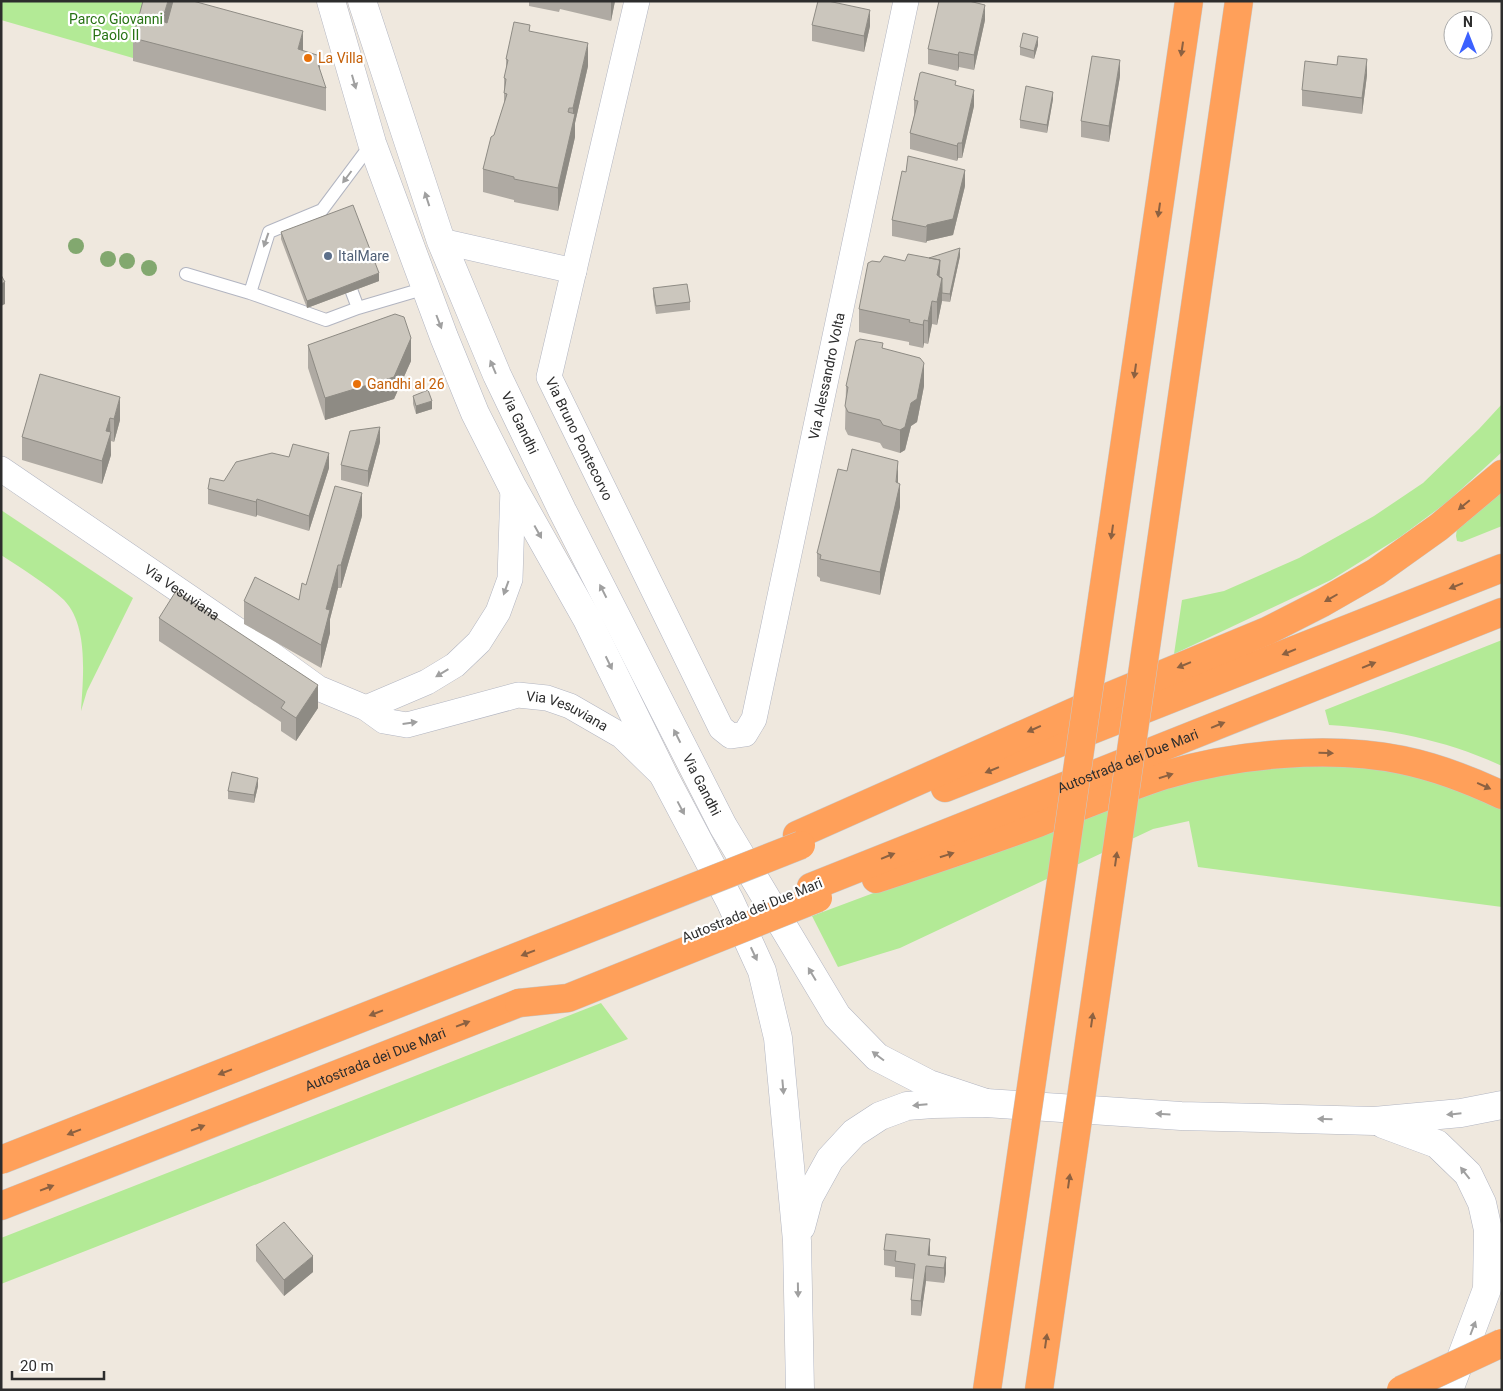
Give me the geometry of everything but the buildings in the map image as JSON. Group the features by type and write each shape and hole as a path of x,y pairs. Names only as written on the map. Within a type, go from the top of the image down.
{"highway":[{"path":"986,1390 1189,1"},
{"path":"1039,1390 1239,1"},
{"path":"799,840 1098,700 1267,630 1322,603 1376,572 1439,527 1502,474"},
{"path":"1,1160 555,942 799,840 1502,568"},
{"name":"Autostrada dei Due Mari","path":"1,1206 518,1003 568,998 814,892 1502,612"},
{"path":"814,892 987,842 1164,776 1204,765 1272,754 1321,753 1369,755 1402,760 1450,774 1502,794"},
{"path":"1401,1390 1502,1343"}],"street":[{"path":"331,1 372,143 426,288 476,413 514,488 587,619 730,901 762,971 778,1038 797,1241 800,1390"},
{"name":"Via Gandhi","path":"362,1 440,240 497,376 562,510 722,826 837,1016 877,1057 929,1084 986,1103"},
{"name":"Via Bruno Pontecorvo","path":"637,1 549,377 721,728 731,736"},
{"name":"Via Alessandro Volta","path":"731,736 745,734 754,720 906,1"},
{"path":"440,240 574,271"},
{"name":"Via Vesuviana","path":"1,469 246,636 318,688 366,708 384,721 407,725 518,696 547,698 570,706 622,736 666,778"},
{"path":"366,708 427,682 455,665 479,642 498,612 510,579 514,488"},
{"path":"797,1241 809,1197 830,1159 854,1134 880,1116 907,1106 986,1103 1180,1116 1374,1121 1460,1113 1502,1105"},
{"path":"1374,1121 1437,1144 1468,1174 1482,1202 1488,1230 1494,1278 1449,1390"}],"lane":[{"path":"250,293 269,232 292,227 324,214 372,143"},
{"path":"342,263 358,308"},
{"path":"186,274 250,293 326,320 358,308 426,288"},
{"path":"319,302 326,320"}],"green space":[{"name":"Parco Giovanni Paolo II","path":"1,1 149,1 133,58 1,20"},
{"path":"1502,404 1502,452 1446,503 1400,537 1331,580 1174,654 1182,600 1224,591 1299,558 1374,516 1423,483"},
{"path":"1502,491 1502,526 1462,542 1457,541 1457,528"},
{"path":"1,510 133,598 87,691 81,711 83,653 81,638 72,611 64,600 42,582 1,555"},
{"path":"1502,640 1502,766 1460,749 1417,737 1373,729 1329,725 1325,710"},
{"path":"1389,764 1502,801 1502,907 1198,867 1189,821 1153,829 900,948 838,967 812,916 1170,782 1242,765"},
{"path":"601,1003 628,1039 1,1284 1,1238"}],"place":[{"name":"La Villa","path":"308,58"},
{"name":"ItalMare","path":"328,256"},
{"name":"Gandhi al 26","path":"357,384"}]}
